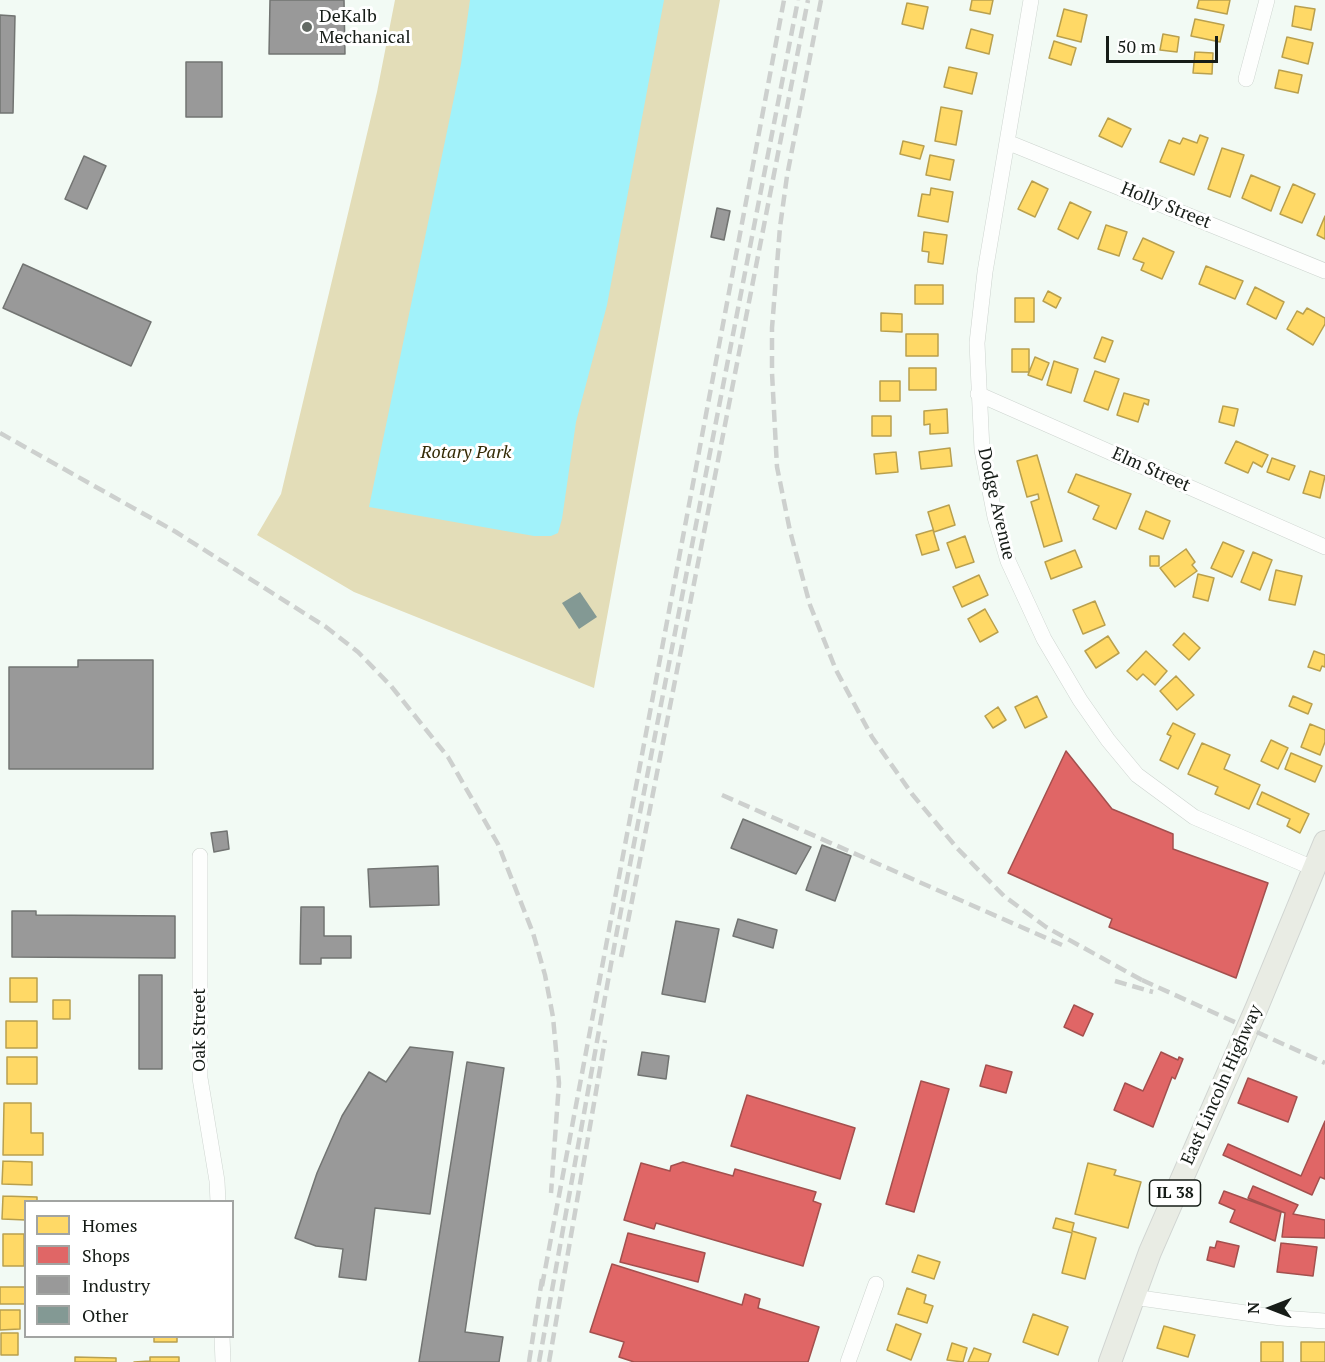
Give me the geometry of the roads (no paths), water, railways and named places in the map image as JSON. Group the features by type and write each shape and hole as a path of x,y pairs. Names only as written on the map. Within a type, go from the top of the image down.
{"main road":[{"name":"East Lincoln Highway","path":"1110,1362 1133,1297 1191,1154 1257,1007 1320,856"}],"street":[{"name":"Dodge Avenue","path":"1031,0 980,309 978,394 982,450 995,517 1008,561 1044,639 1108,740 1137,775 1174,805 1194,817 1320,856"},
{"path":"1246,79 1267,0"},
{"name":"Holly Street","path":"1008,142 1325,271"},
{"name":"Elm Street","path":"978,394 1325,547"},
{"name":"Oak Street","path":"200,856 200,1078 218,1200"},
{"path":"848,1362 876,1284"},
{"path":"1133,1297 1281,1318 1325,1320"},
{"path":"222,1338 223,1362"}],"water":[{"path":"470,0 664,0 607,305 576,422 562,519 558,533 551,536 534,536 369,507 461,64"}],"railway":[{"path":"542,1286 784,0"},
{"path":"539,1362 617,931 798,0"},
{"path":"621,957 808,0"},
{"path":"821,0 787,176 780,227 772,328 777,467 790,531 810,605 836,670 872,737 912,794 957,848 1004,896 1046,927 1147,983"},
{"path":"0,433 176,532 326,627 358,652 391,686 448,757 498,844 533,933 545,975 553,1017 559,1083 551,1193"},
{"path":"722,795 1062,945"},
{"path":"1142,980 1325,1063"},
{"path":"1115,981 1153,992"},
{"path":"549,1362 605,1040"},
{"path":"529,1362 542,1279"}],"place":[{"name":"DeKalb Mechanical","path":"307,27"}],"park label":[{"name":"Rotary Park","path":"466,453"}]}
